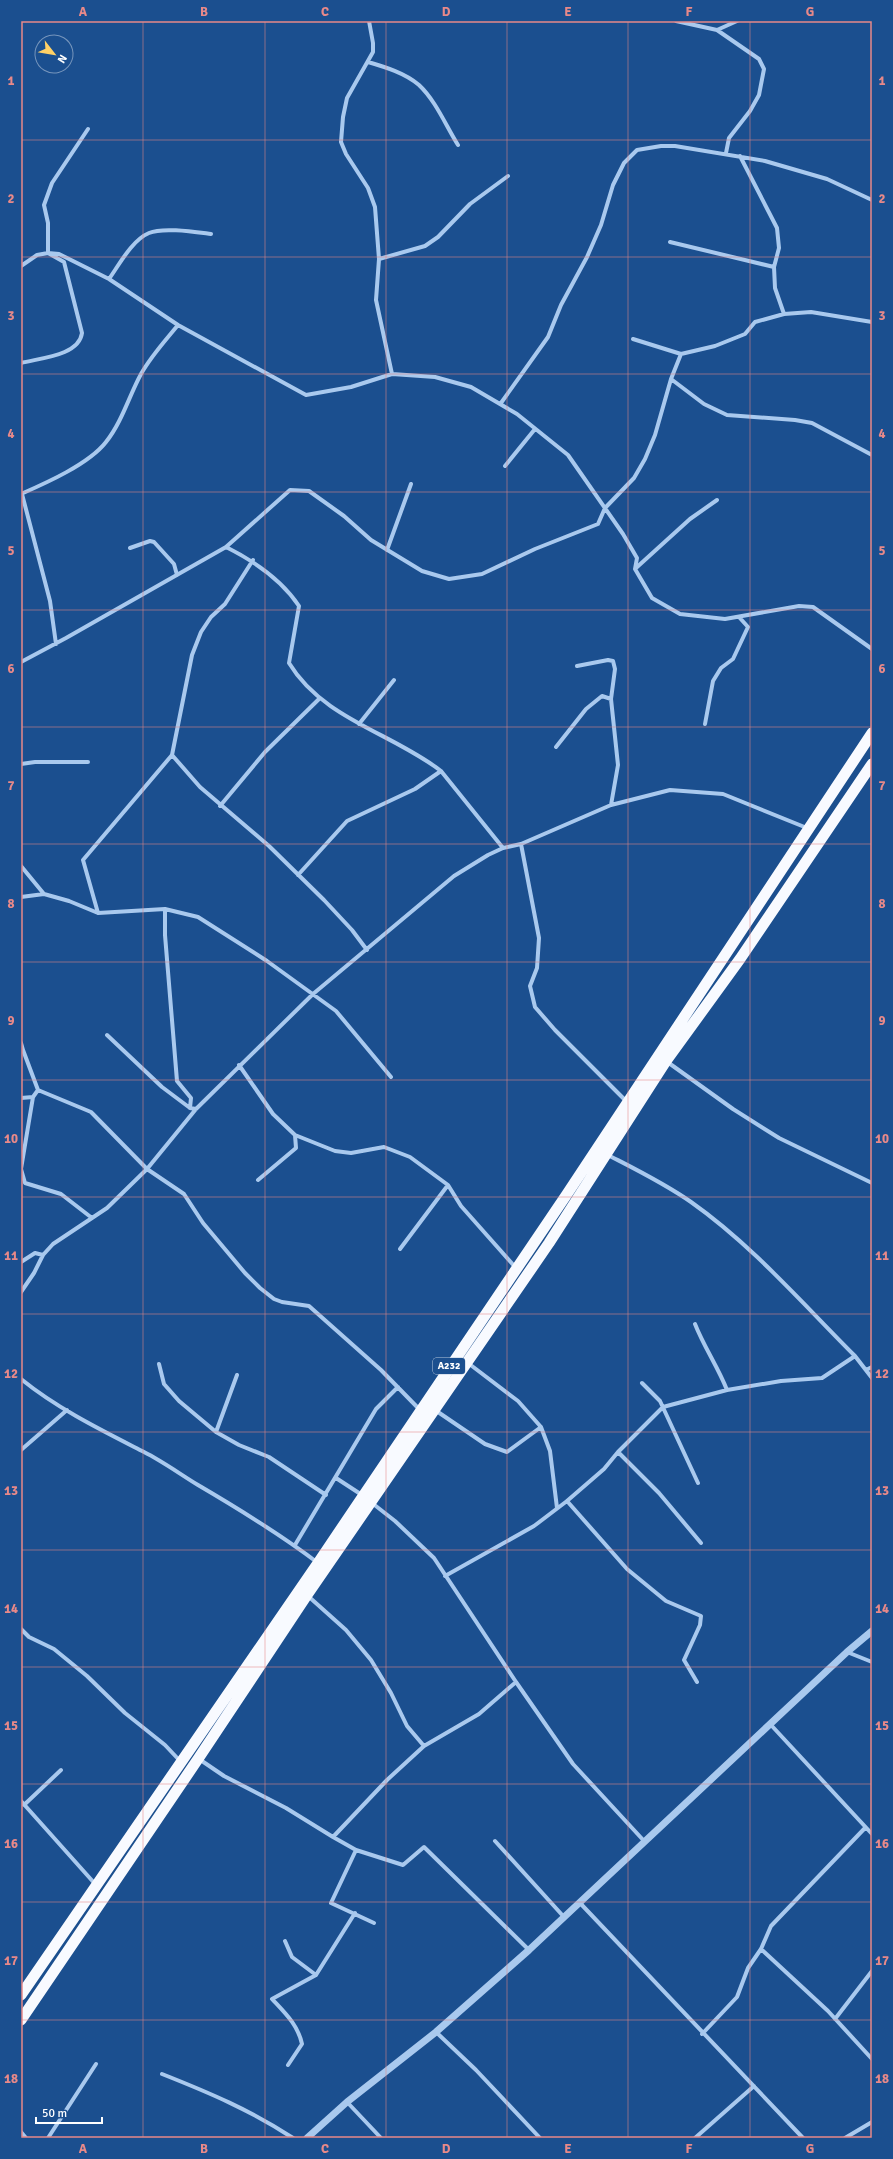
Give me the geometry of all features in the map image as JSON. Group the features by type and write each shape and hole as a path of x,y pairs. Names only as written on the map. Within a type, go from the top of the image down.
{"highway":[{"name":"A232","path":"21,1995 318,1563 362,1495 628,1102 872,733"},
{"name":"A232","path":"21,2020 198,1759 306,1595 549,1243 666,1061 740,959 872,764"},
{"path":"54,1946 65,1956"}],"street":[{"path":"369,21 373,52 347,98 343,117 341,142 346,154 368,188 375,207 378,259 376,300 392,374"},
{"path":"676,21 717,30 759,59 764,69 759,95 750,111 729,138 726,154"},
{"path":"717,30 737,21"},
{"path":"368,62 390,69 418,85 431,100 458,145"},
{"path":"48,253 48,223 44,205 52,183 88,129"},
{"path":"501,403 548,337 561,305 587,257 601,225 612,185 624,163 637,150 661,146 740,156 765,161 827,180 872,200"},
{"path":"740,156 778,228 779,248 774,267 775,288 784,314"},
{"path":"378,259 425,246 438,237 470,204 508,176"},
{"path":"109,279 135,243 149,233 176,231 211,234"},
{"path":"670,242 774,267"},
{"path":"21,363 66,351 81,340 82,333 64,262 48,253"},
{"path":"21,266 37,255 48,253 59,254 109,279 178,325 306,395 351,387 392,374 435,377 471,387 501,403 568,455 624,534 637,558 635,569 652,598 680,614 708,618 739,617 799,606 813,607 872,649"},
{"path":"633,339 682,354 721,344 745,334 756,322 784,314 811,312 872,322"},
{"path":"56,644 50,601 21,494 50,482 86,459 106,443 117,425 126,403 142,372 178,325"},
{"path":"21,662 56,644 226,547 290,490 309,491 320,498 371,540 422,571 449,579 482,574 535,549 598,524 605,508 634,478 645,459 655,434 671,379 682,354"},
{"path":"671,379 704,404 727,415 795,420 812,423 872,455"},
{"path":"505,466 535,428"},
{"path":"387,550 411,484"},
{"path":"635,569 690,519 717,500"},
{"path":"130,548 150,541 154,542 174,564 177,575"},
{"path":"226,547 253,560 293,596 299,606 289,663 296,675 319,699 359,724 430,763 441,771 503,848"},
{"path":"98,913 83,860 172,755 192,655 201,632 211,617 225,604 253,560"},
{"path":"706,724 713,681 721,668 732,659 748,627 739,617"},
{"path":"577,666 608,660 613,661 615,669 611,699 618,765 611,805"},
{"path":"359,724 394,680"},
{"path":"556,747 586,709 602,696 611,699"},
{"path":"220,806 260,757 319,699"},
{"path":"172,755 200,787 220,806 269,846 352,930 367,950"},
{"path":"21,764 35,762 88,762"},
{"path":"298,875 347,821 415,789 441,771"},
{"path":"21,1292 34,1273 43,1255 53,1244 107,1208 147,1169 196,1109 239,1065 313,994 348,963 367,950 454,876 503,848 521,844 611,805 670,790 723,794 809,829"},
{"path":"521,844 539,938 537,968 530,986 535,1007 628,1102"},
{"path":"21,866 44,894"},
{"path":"21,897 44,894 69,901 98,913 165,909 198,917 267,960 336,1011 391,1077"},
{"path":"165,909 164,935 176,1081 190,1098 190,1108"},
{"path":"107,1035 162,1087 190,1108 196,1109"},
{"path":"21,1043 22,1050 38,1090 91,1112 147,1169 184,1194 203,1223 245,1273 260,1288 274,1299 282,1302 309,1306 382,1370 420,1410"},
{"path":"666,1061 733,1109 779,1138 872,1183"},
{"path":"239,1065 273,1114 295,1135 335,1151 351,1153 384,1147 410,1157 448,1185 461,1206 516,1268"},
{"path":"38,1090 33,1097 21,1170 25,1183 61,1194 92,1218"},
{"path":"21,1098 33,1097"},
{"path":"258,1180 296,1148 295,1135"},
{"path":"606,1154 648,1176 691,1202 725,1229 765,1264 855,1356 872,1378"},
{"path":"400,1249 448,1185"},
{"path":"21,1262 35,1253 43,1255"},
{"path":"695,1324 710,1356 720,1370 727,1390"},
{"path":"445,1576 534,1526 567,1501 604,1469 618,1452 663,1408 727,1390 781,1381 822,1378 855,1356"},
{"path":"466,1362 518,1401 540,1427 550,1451 557,1508"},
{"path":"159,1364 164,1384 179,1401 216,1432 239,1446 269,1457 326,1495"},
{"path":"866,1370 872,1367"},
{"path":"216,1432 237,1375"},
{"path":"21,1379 37,1392 114,1438 144,1452 295,1545 318,1563"},
{"path":"642,1383 660,1401 698,1484"},
{"path":"295,1545 376,1409 398,1387"},
{"path":"21,1450 68,1410"},
{"path":"434,1410 485,1444 507,1452 540,1427"},
{"path":"618,1452 659,1493 701,1543"},
{"path":"336,1478 362,1495"},
{"path":"567,1501 627,1569 666,1601 701,1616 700,1625 684,1660 697,1682"},
{"path":"371,1502 395,1521 434,1558 516,1682 573,1764 645,1842"},
{"path":"306,1595 346,1630 371,1660 391,1693 407,1726 424,1746"},
{"path":"21,1629 29,1636 60,1653 125,1713 165,1745 181,1763"},
{"path":"307,2138 347,2102 436,2032 529,1950 771,1725 847,1652 872,1631"},
{"path":"847,1652 872,1662"},
{"path":"333,1837 387,1780 424,1746 480,1714 516,1682"},
{"path":"771,1725 872,1834"},
{"path":"198,1759 224,1776 286,1808 356,1850 403,1865 424,1847 529,1950"},
{"path":"61,1770 22,1803 96,1886"},
{"path":"702,2034 737,1997 748,1968 762,1949 771,1926 865,1828"},
{"path":"495,1842 564,1917"},
{"path":"356,1850 331,1903 374,1922"},
{"path":"580,1902 702,2034 803,2138"},
{"path":"288,2065 302,2044 300,2034 294,2023 272,1999 316,1975 355,1913"},
{"path":"285,1941 292,1957 316,1975"},
{"path":"762,1949 835,2019 872,2059"},
{"path":"835,2019 872,1971"},
{"path":"436,2032 476,2070 540,2138"},
{"path":"48,2138 96,2064"},
{"path":"162,2074 220,2097 262,2117 293,2138"},
{"path":"696,2138 754,2086"},
{"path":"347,2102 381,2138"},
{"path":"845,2138 872,2122"},
{"path":"21,2132 26,2138"}]}
